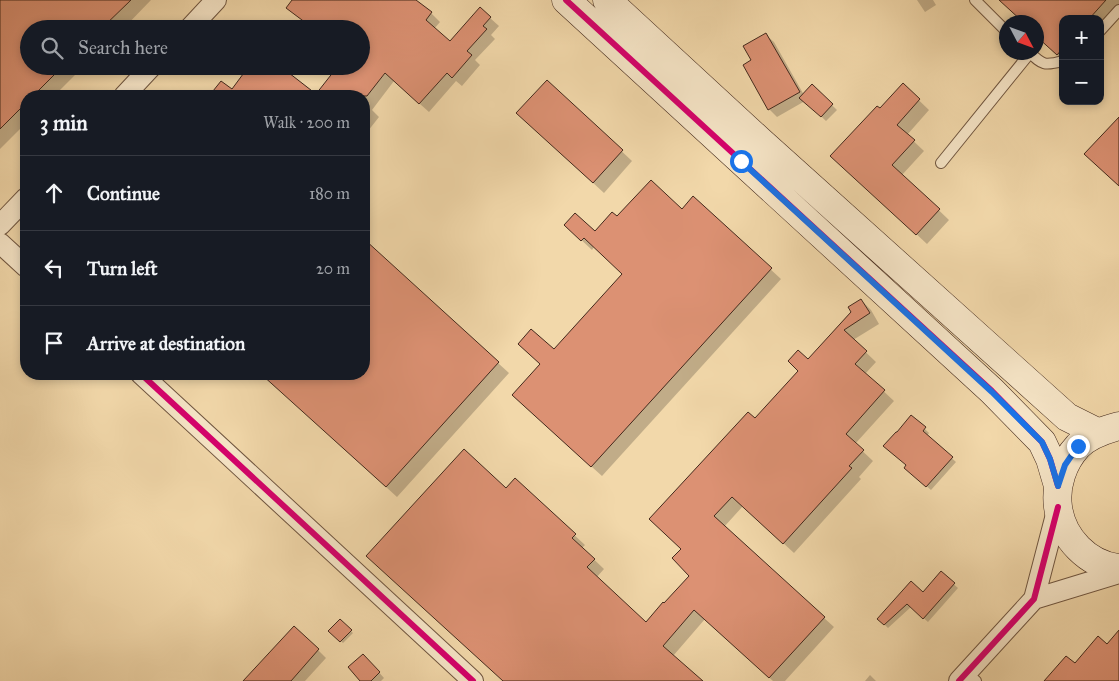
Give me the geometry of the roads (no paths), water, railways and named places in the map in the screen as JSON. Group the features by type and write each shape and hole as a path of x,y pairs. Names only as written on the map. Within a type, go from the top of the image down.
{"street":[{"path":"197,20 216,0"},
{"path":"566,0 992,392 1042,442 1050,459 1063,528 1075,545 1091,559 1111,568 1119,568"},
{"path":"608,0 760,141 1067,417 1108,429"},
{"path":"130,90 144,75"},
{"path":"0,225 20,204"},
{"path":"0,243 20,261"},
{"path":"147,380 472,681"},
{"path":"967,678 1034,598 1065,465 1078,446 1108,429"},
{"path":"1034,598 1119,574"}],"lane":[{"path":"975,0 999,24"},
{"path":"1104,27 1119,10"},
{"path":"941,163 1023,60"},
{"path":"1037,60 1041,63 1053,64 1059,62"}]}
